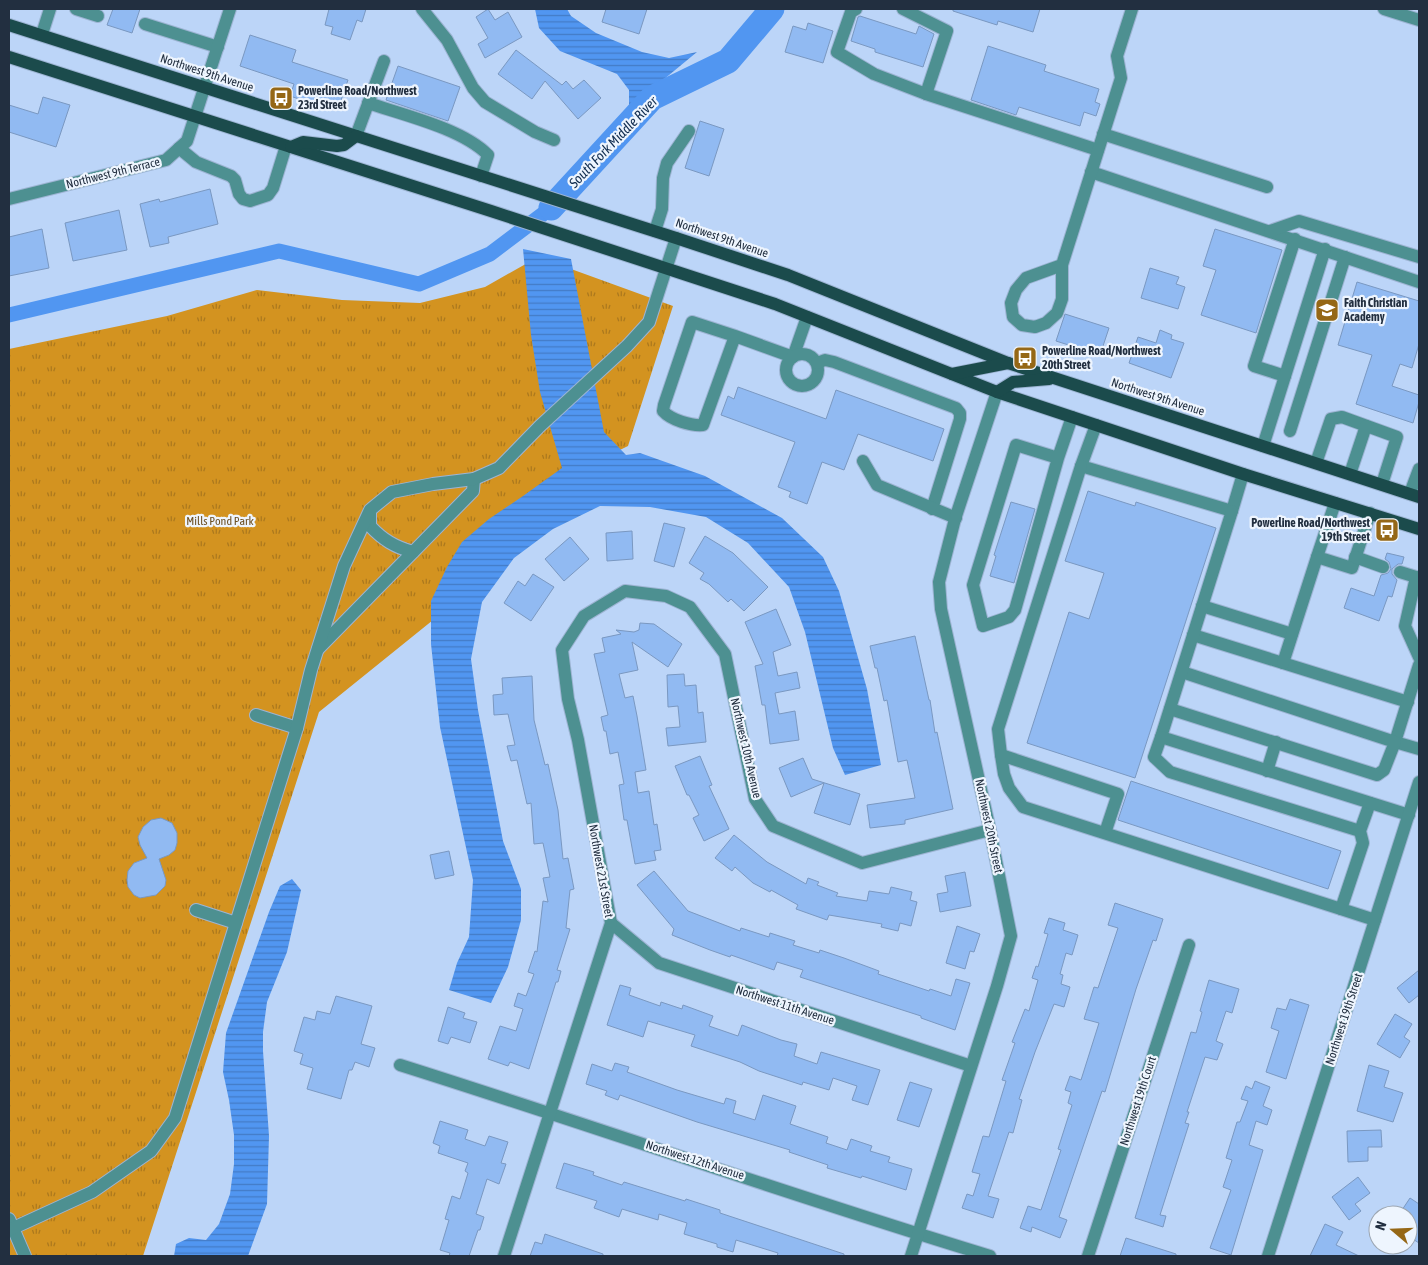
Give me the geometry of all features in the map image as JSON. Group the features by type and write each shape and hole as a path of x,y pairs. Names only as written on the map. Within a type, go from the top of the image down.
{"main road":[{"name":"Northwest 9th Avenue","path":"9,25 42,34 788,275 1008,363 1414,495"},
{"path":"9,57 775,304 997,392 1243,474 1419,529"},
{"path":"289,147 303,142 337,146 344,145 356,136"},
{"path":"951,374 1008,363"},
{"path":"997,392 1013,382 1054,378"}],"street":[{"path":"42,34 50,9"},
{"path":"76,9 98,16"},
{"name":"Northwest 9th Terrace","path":"9,199 166,160 187,141 230,9"},
{"path":"422,9 447,40 473,88 485,102 535,132 554,140"},
{"path":"856,9 851,12 837,52 874,74 926,94 1098,150"},
{"path":"902,9 947,31 926,94"},
{"path":"1062,265 1026,278 1016,290 1011,303 1013,317 1022,325 1035,327 1046,323 1057,313 1062,299 1062,265 1121,78 1117,56 1132,9"},
{"path":"1384,9 1419,20"},
{"path":"145,24 218,48"},
{"path":"356,136 384,61"},
{"path":"368,103 435,125 478,145 488,155 481,176"},
{"path":"655,231 662,209 663,178 667,163 689,131"},
{"path":"1103,134 1267,187"},
{"path":"179,148 196,162 231,176 235,180 239,194 243,199 250,201 268,195 273,188 289,147"},
{"path":"1091,172 1419,282"},
{"path":"1270,231 1299,221 1419,257"},
{"path":"24,1256 10,1226 92,1192 151,1151 175,1118 297,728 317,650 344,566 370,510 392,492 474,479 499,468 540,426 627,346 649,322 676,238"},
{"path":"1285,376 1254,366 1295,239"},
{"path":"1263,446 1325,249"},
{"path":"1290,431 1345,256"},
{"path":"735,336 702,425 696,426 668,416 663,411 664,405 692,322 735,336 793,357 804,354 814,359 817,363 818,374 813,383 803,387 789,380 786,365 793,357 807,317"},
{"path":"817,363 825,360 834,362 956,408 960,412 960,419 932,508"},
{"name":"Northwest 20th Street","path":"911,1256 972,1066 1011,936 990,830 941,609 939,582 956,518 997,392"},
{"path":"1058,458 1016,445 973,585 983,626 1009,617 1015,610 1058,458 1072,417"},
{"path":"1316,463 1331,419 1342,417 1397,437 1382,484"},
{"path":"1096,425 998,729 1004,774 1009,788 1023,807 1375,920"},
{"path":"1350,474 1366,426"},
{"path":"864,461 876,486 956,518"},
{"path":"1082,466 1232,511"},
{"path":"1414,495 1419,469"},
{"path":"1243,474 1154,757 1170,772 1360,831"},
{"path":"317,650 472,491 474,479"},
{"path":"1283,663 1335,502"},
{"path":"370,510 370,526 379,536 394,547 412,552"},
{"path":"1317,557 1352,568 1370,513"},
{"path":"1355,557 1383,567"},
{"path":"1400,572 1418,578 1405,626 1419,657"},
{"name":"Northwest 10th Avenue","path":"625,591 666,596 690,607 725,654 755,799 773,826 862,863 990,830"},
{"name":"Northwest 21st Street","path":"504,1256 611,922 578,740 568,699 562,650 584,616 625,591"},
{"path":"1202,606 1292,634"},
{"path":"1193,635 1408,702"},
{"path":"1170,710 1377,775 1384,770 1395,742 1419,666"},
{"path":"1182,672 1419,749"},
{"path":"256,715 297,728"},
{"path":"1161,737 1409,816"},
{"path":"1268,771 1276,742"},
{"path":"1002,755 1118,794 1105,834"},
{"name":"Northwest 19th Street","path":"1268,1256 1419,782"},
{"path":"1341,909 1363,843 1360,831 1370,803"},
{"path":"196,910 236,923"},
{"name":"Northwest 11th Avenue","path":"611,922 659,963 972,1066"},
{"name":"Northwest 19th Court","path":"1088,1256 1190,945"},
{"name":"Northwest 12th Avenue","path":"400,1065 550,1112 918,1235 990,1256"}],"green space":[{"name":"Mills Pond Park","path":"538,257 673,306 628,446 561,479 438,616 319,712 143,1256 9,1256 9,349 167,316 257,290 342,300 420,303 485,287"}],"water":[{"path":"535,9 567,9 571,16 596,33 642,52 669,58 697,52 629,108 629,90 617,74 560,51 539,28"},
{"path":"523,249 571,259 604,432 626,455 640,453 705,476 782,518 823,557 839,591 867,689 881,765 845,775 833,748 805,632 789,587 748,543 706,517 650,507 600,506 553,529 514,558 482,602 471,659 478,710 503,841 521,889 521,920 508,967 491,1003 449,990 457,963 469,937 473,880 440,727 431,644 431,601 447,567 462,542 489,519 562,468 540,392 531,335"},
{"path":"292,879 301,890 287,952 267,1002 263,1032 269,1136 267,1204 248,1256 174,1256 176,1244 189,1238 206,1240 219,1224 230,1194 234,1164 234,1135 223,1072 226,1033 280,886"}],"building":[{"path":"113,9 140,9 132,33 107,25"},
{"path":"329,9 366,9 362,22 357,20 350,40 331,34 333,27 325,25"},
{"path":"488,9 495,20 508,12 522,37 485,58 478,44 488,38 476,17"},
{"path":"606,9 647,9 639,34 602,22"},
{"path":"953,9 1040,9 1033,32 998,21 997,25 953,11"},
{"path":"860,16 916,34 919,26 934,34 923,67 875,52 875,49 851,41 858,17"},
{"path":"808,23 833,31 823,63 785,52 793,26 806,30"},
{"path":"250,35 296,50 292,62 348,80 339,106 322,101 320,106 290,96 294,84 240,66"},
{"path":"988,46 1046,65 1044,71 1099,89 1095,102 1100,104 1096,116 1084,112 1080,126 1019,107 1016,115 971,100"},
{"path":"516,50 562,85 566,81 573,89 584,80 601,98 578,119 545,81 532,99 498,74"},
{"path":"398,66 460,87 448,121 386,100"},
{"path":"43,97 70,105 56,147 9,132 9,105 38,114"},
{"path":"700,121 724,129 709,176 685,168"},
{"path":"210,189 218,224 168,237 169,243 150,247 140,204 159,199 160,202"},
{"path":"119,210 127,250 73,261 65,223"},
{"path":"42,229 49,268 9,276 9,237"},
{"path":"1215,229 1282,250 1256,333 1201,315 1216,270 1203,266"},
{"path":"1150,268 1179,277 1176,284 1185,287 1178,309 1141,298"},
{"path":"1357,282 1419,301 1419,344 1412,368 1400,364 1392,386 1419,395 1413,423 1356,404 1372,355 1338,345"},
{"path":"1065,314 1109,328 1100,355 1056,341"},
{"path":"1160,330 1172,335 1171,339 1184,343 1171,378 1129,363 1138,337 1156,343"},
{"path":"738,387 826,419 836,390 944,429 933,461 858,434 844,470 822,462 807,504 789,497 791,492 778,487 795,442 721,415 728,396 734,399"},
{"path":"1088,491 1135,506 1136,502 1216,528 1135,778 1027,743 1069,612 1089,619 1104,573 1065,561"},
{"path":"1011,502 1035,509 1014,583 990,576 996,556 994,555"},
{"path":"664,523 685,528 674,567 654,561"},
{"path":"632,531 633,559 607,561 606,533"},
{"path":"705,536 733,553 768,587 744,611 731,599 728,602 709,584 700,579 704,573 689,563"},
{"path":"570,537 589,559 564,581 545,559"},
{"path":"1387,553 1404,557 1402,564 1398,564 1392,569 1392,574 1397,580 1392,597 1388,596 1379,621 1344,608 1351,588 1374,596 1381,575 1388,573 1391,569 1389,562 1385,559"},
{"path":"533,574 554,587 531,621 504,603 518,581 525,586"},
{"path":"776,609 791,645 773,652 778,676 797,672 800,688 775,693 779,714 795,711 799,740 770,744 765,705 762,705 755,666 763,664 745,622"},
{"path":"640,623 654,624 682,644 668,667 632,642 638,670 619,674 625,698 633,696 646,770 635,772 638,793 649,791 654,825 657,824 661,850 654,851 656,860 635,864 627,820 624,820 619,785 624,784 618,752 610,754 606,731 604,731 601,717 608,715 594,654 605,652 602,638 621,634 616,630 634,632 639,630"},
{"path":"915,636 953,809 905,820 905,824 870,828 867,805 915,798 907,760 898,762 887,700 884,701 870,646"},
{"path":"684,674 685,686 696,685 698,713 703,712 706,742 668,746 666,728 680,727 678,706 668,707 667,675"},
{"path":"532,676 534,720 545,765 548,764 558,810 563,859 568,858 574,889 570,890 566,928 570,929 557,970 561,971 529,1069 510,1062 508,1066 488,1059 500,1026 516,1031 523,1009 514,1006 518,993 526,996 534,974 528,972 535,951 537,952 543,901 548,902 543,878 550,877 543,843 534,844 531,803 527,804 517,760 511,761 507,746 515,745 508,714 494,715 493,695 503,694 502,678"},
{"path":"700,756 712,785 709,786 729,829 704,841 693,818 699,815 689,795 687,795 675,766"},
{"path":"803,758 812,779 860,794 850,825 814,813 824,783 791,797 779,768"},
{"path":"1131,781 1341,851 1328,889 1118,820"},
{"path":"161,818 172,823 177,833 177,843 175,850 159,859 166,880 165,886 156,895 140,898 134,895 128,887 128,871 134,863 147,858 138,837 143,827 151,820"},
{"path":"734,835 767,862 806,884 808,878 819,882 817,885 838,893 836,896 867,901 869,891 889,894 891,887 912,892 910,900 917,902 911,926 900,923 898,931 881,927 882,924 829,915 827,920 796,909 798,905 771,890 770,892 753,883 735,867 732,871 715,858"},
{"path":"449,851 454,875 435,879 430,855"},
{"path":"654,871 688,911 740,931 741,928 769,937 770,933 795,941 793,945 819,953 820,950 879,971 878,974 929,991 930,989 951,996 956,979 970,983 955,1030 921,1018 921,1016 800,977 803,970 777,962 774,970 731,955 730,957 672,935 674,929 637,885"},
{"path":"965,872 971,906 940,912 937,894 948,892 945,876"},
{"path":"1115,903 1163,919 1156,941 1153,940 1105,1092 1102,1091 1059,1217 1067,1220 1060,1238 1032,1227 1031,1232 1020,1228 1028,1206 1041,1210 1061,1150 1058,1149 1072,1105 1068,1103 1071,1092 1065,1090 1070,1076 1081,1080 1099,1023 1084,1019 1094,987 1098,988 1118,928 1108,925"},
{"path":"1049,918 1065,923 1063,930 1078,935 1072,955 1066,953 1060,974 1063,975 1061,984 1070,987 1064,1007 1054,1004 1019,1099 1022,1100 1013,1133 1009,1132 988,1196 999,1199 993,1218 962,1208 967,1194 973,1196 980,1174 972,1172 983,1136 989,1137 1006,1081 1002,1080 1015,1043 1012,1042 1025,1009 1029,1011 1038,980 1032,978 1036,966 1038,967 1048,934 1044,933"},
{"path":"957,926 980,934 974,952 970,951 965,969 946,963"},
{"path":"1419,970 1419,995 1409,1003 1397,988"},
{"path":"1209,980 1239,989 1232,1013 1226,1011 1216,1041 1223,1044 1217,1060 1205,1057 1187,1112 1189,1112 1185,1123 1189,1124 1160,1215 1166,1216 1163,1227 1135,1218 1191,1032 1196,1033"},
{"path":"620,985 631,988 629,995 660,1006 661,1002 682,1009 683,1005 713,1016 709,1026 738,1036 742,1025 797,1044 794,1056 817,1064 821,1052 880,1070 868,1105 852,1100 857,1086 833,1078 829,1090 803,1082 802,1085 691,1046 695,1035 648,1021 643,1037 607,1025"},
{"path":"336,996 372,1006 361,1044 375,1048 369,1067 355,1062 352,1070 349,1070 341,1099 307,1089 313,1068 300,1064 303,1054 294,1051 304,1017 315,1020 317,1011 330,1014"},
{"path":"1290,999 1309,1005 1286,1079 1266,1072 1279,1031 1271,1028 1277,1008 1286,1010"},
{"path":"448,1007 465,1013 463,1018 477,1022 470,1043 451,1037 448,1044 438,1041"},
{"path":"1395,1014 1412,1024 1404,1037 1410,1041 1400,1058 1377,1044"},
{"path":"615,1063 629,1067 627,1072 677,1090 724,1104 726,1098 736,1101 733,1113 755,1120 763,1095 796,1106 790,1124 828,1137 826,1143 847,1150 851,1139 872,1146 870,1151 890,1157 888,1162 912,1169 906,1190 862,1176 861,1178 827,1168 828,1165 789,1152 790,1150 697,1122 620,1095 618,1100 605,1095 607,1091 586,1084 592,1064 612,1071"},
{"path":"1369,1065 1389,1071 1384,1087 1403,1093 1393,1122 1357,1111"},
{"path":"1255,1081 1270,1087 1263,1106 1272,1110 1267,1125 1256,1121 1249,1145 1263,1150 1231,1255 1210,1248 1231,1190 1223,1187 1232,1160 1226,1158 1237,1122 1240,1122 1248,1101 1241,1099 1246,1086 1252,1089"},
{"path":"910,1082 932,1089 919,1127 897,1120"},
{"path":"440,1121 468,1130 465,1139 485,1146 489,1136 508,1142 501,1163 506,1164 499,1184 487,1179 476,1214 484,1217 469,1256 449,1256 450,1253 440,1250 449,1220 445,1219 452,1196 460,1199 468,1173 465,1171 468,1163 438,1153 440,1146 433,1143"},
{"path":"1381,1130 1382,1147 1368,1147 1368,1161 1348,1162 1347,1131"},
{"path":"564,1163 594,1172 593,1175 622,1185 624,1182 720,1210 720,1213 844,1254 844,1256 777,1256 778,1253 736,1240 733,1252 717,1247 717,1244 684,1234 687,1223 659,1214 658,1220 622,1209 619,1217 594,1208 597,1201 556,1188"},
{"path":"1358,1177 1370,1193 1355,1204 1361,1211 1349,1220 1332,1197"},
{"path":"1410,1198 1419,1204 1419,1243 1418,1205 1405,1205"},
{"path":"1325,1224 1343,1232 1336,1245 1359,1256 1310,1256"},
{"path":"545,1234 603,1254 603,1256 530,1256 535,1242 542,1244"},
{"path":"1126,1238 1176,1254 1176,1256 1120,1256"}],"waterway":[{"name":"South Fork Middle River","path":"551,208 652,98 728,61 772,9"},
{"path":"9,315 279,251 419,284 490,254 551,208"}],"place":[{"name":"Powerline Road/Northwest 23rd Street","path":"281,98"},
{"name":"Faith Christian Academy","path":"1327,310"},
{"name":"Powerline Road/Northwest 20th Street","path":"1025,358"},
{"name":"Powerline Road/Northwest 19th Street","path":"1387,530"}]}
